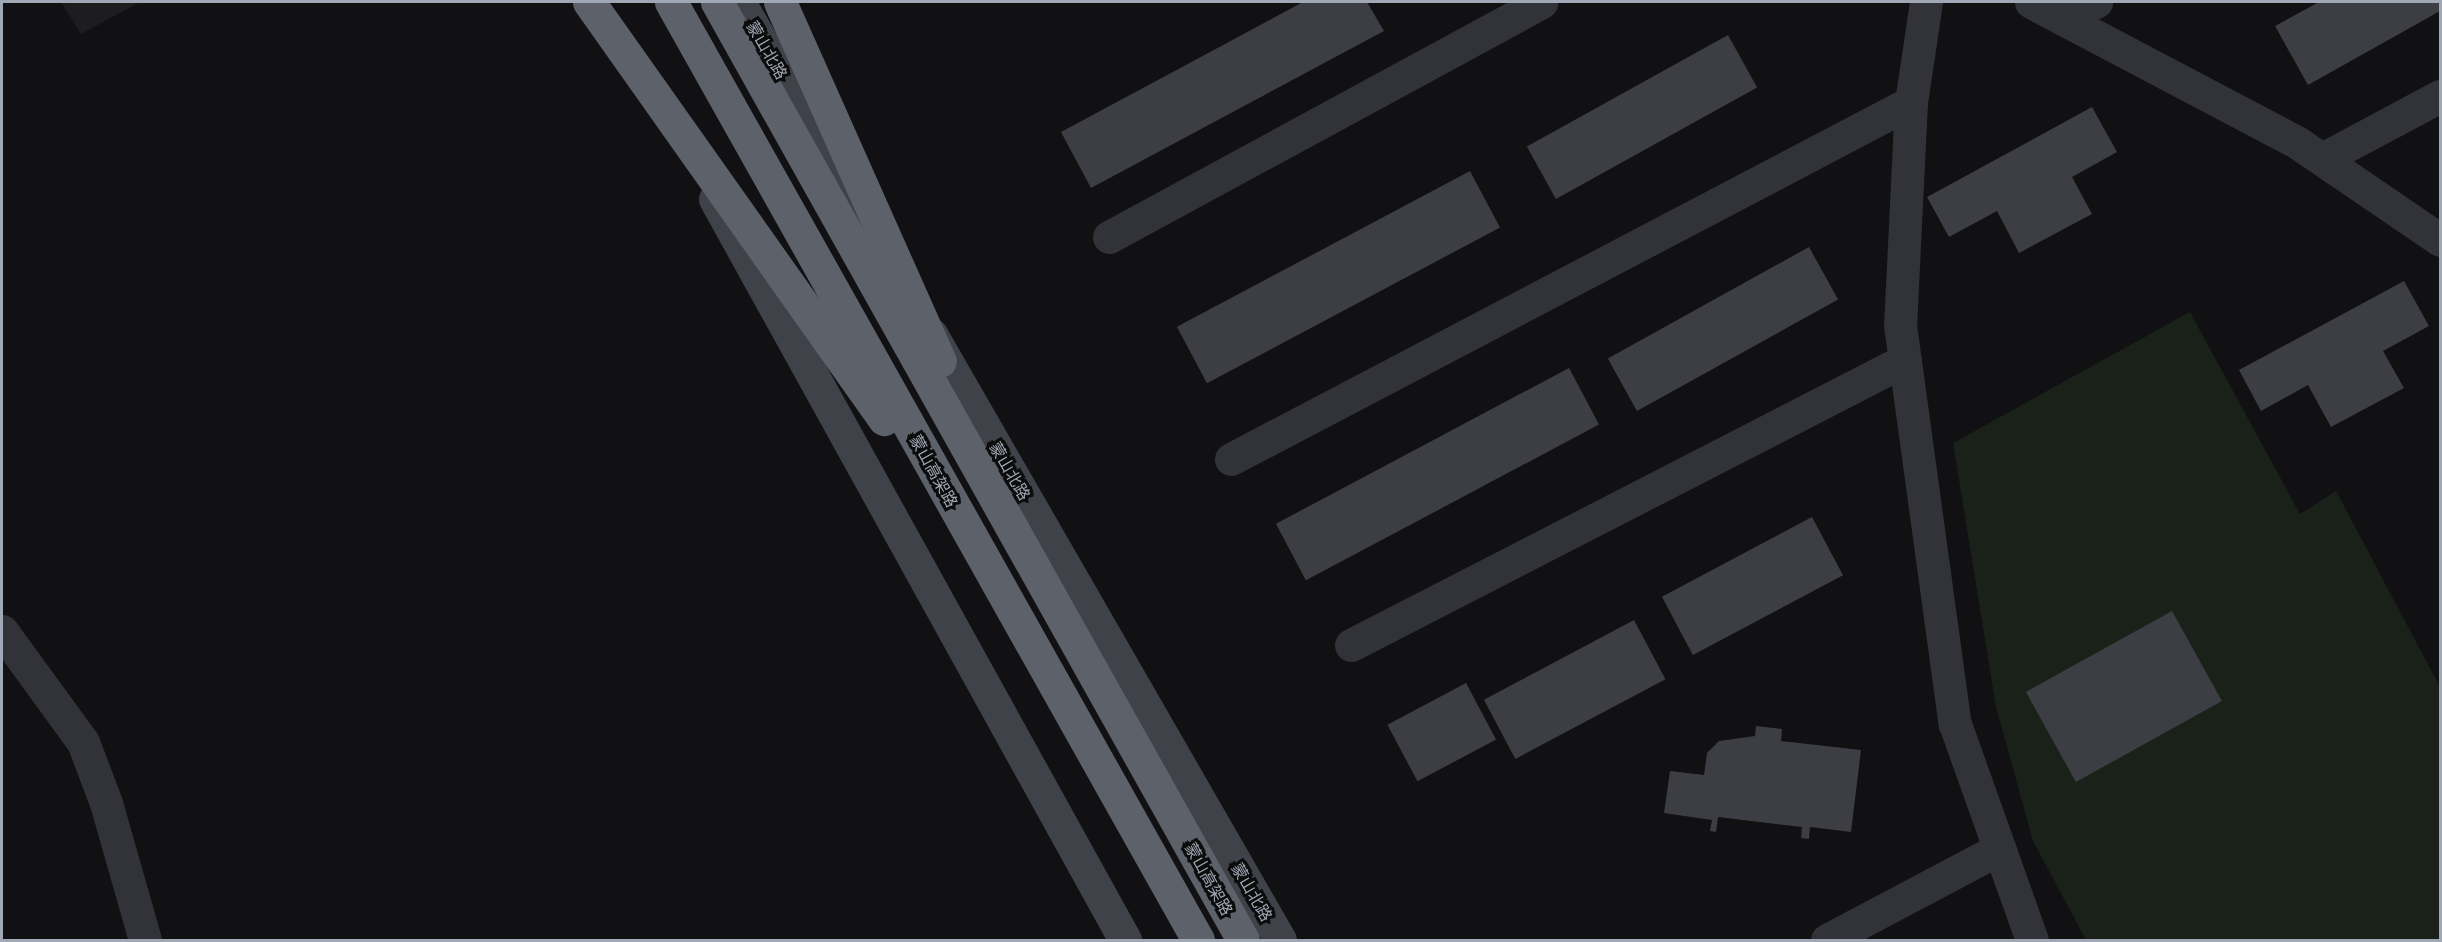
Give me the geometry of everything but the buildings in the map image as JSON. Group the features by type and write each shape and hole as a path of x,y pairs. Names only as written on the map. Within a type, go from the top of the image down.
{"highway":[{"path":"589,2 988,566"},
{"name":"蒙山高架路","path":"671,2 1198,940"},
{"name":"蒙山高架路","path":"717,2 1243,940"},
{"path":"780,2 1025,552"}],"main road":[{"path":"609,2 880,507 1125,940"},
{"name":"蒙山北路","path":"739,2 1280,940"}],"street":[{"path":"1109,237 1541,2"},
{"path":"1926,2 1911,102 1900,325 1954,724 2032,940"},
{"path":"2031,2 2322,159 2440,240"},
{"path":"2063,18 2096,2"},
{"path":"2322,159 2440,96"},
{"path":"1231,459 1911,102"},
{"path":"1351,645 1905,360"},
{"path":"2,632 83,742 106,803 145,940"},
{"path":"1827,940 1999,849"}],"shaded area":[{"path":"61,2 140,2 81,34"},
{"path":"2190,312 2300,514 2336,491 2440,687 2440,940 2086,940 2033,841 1996,707 1953,443"}]}
